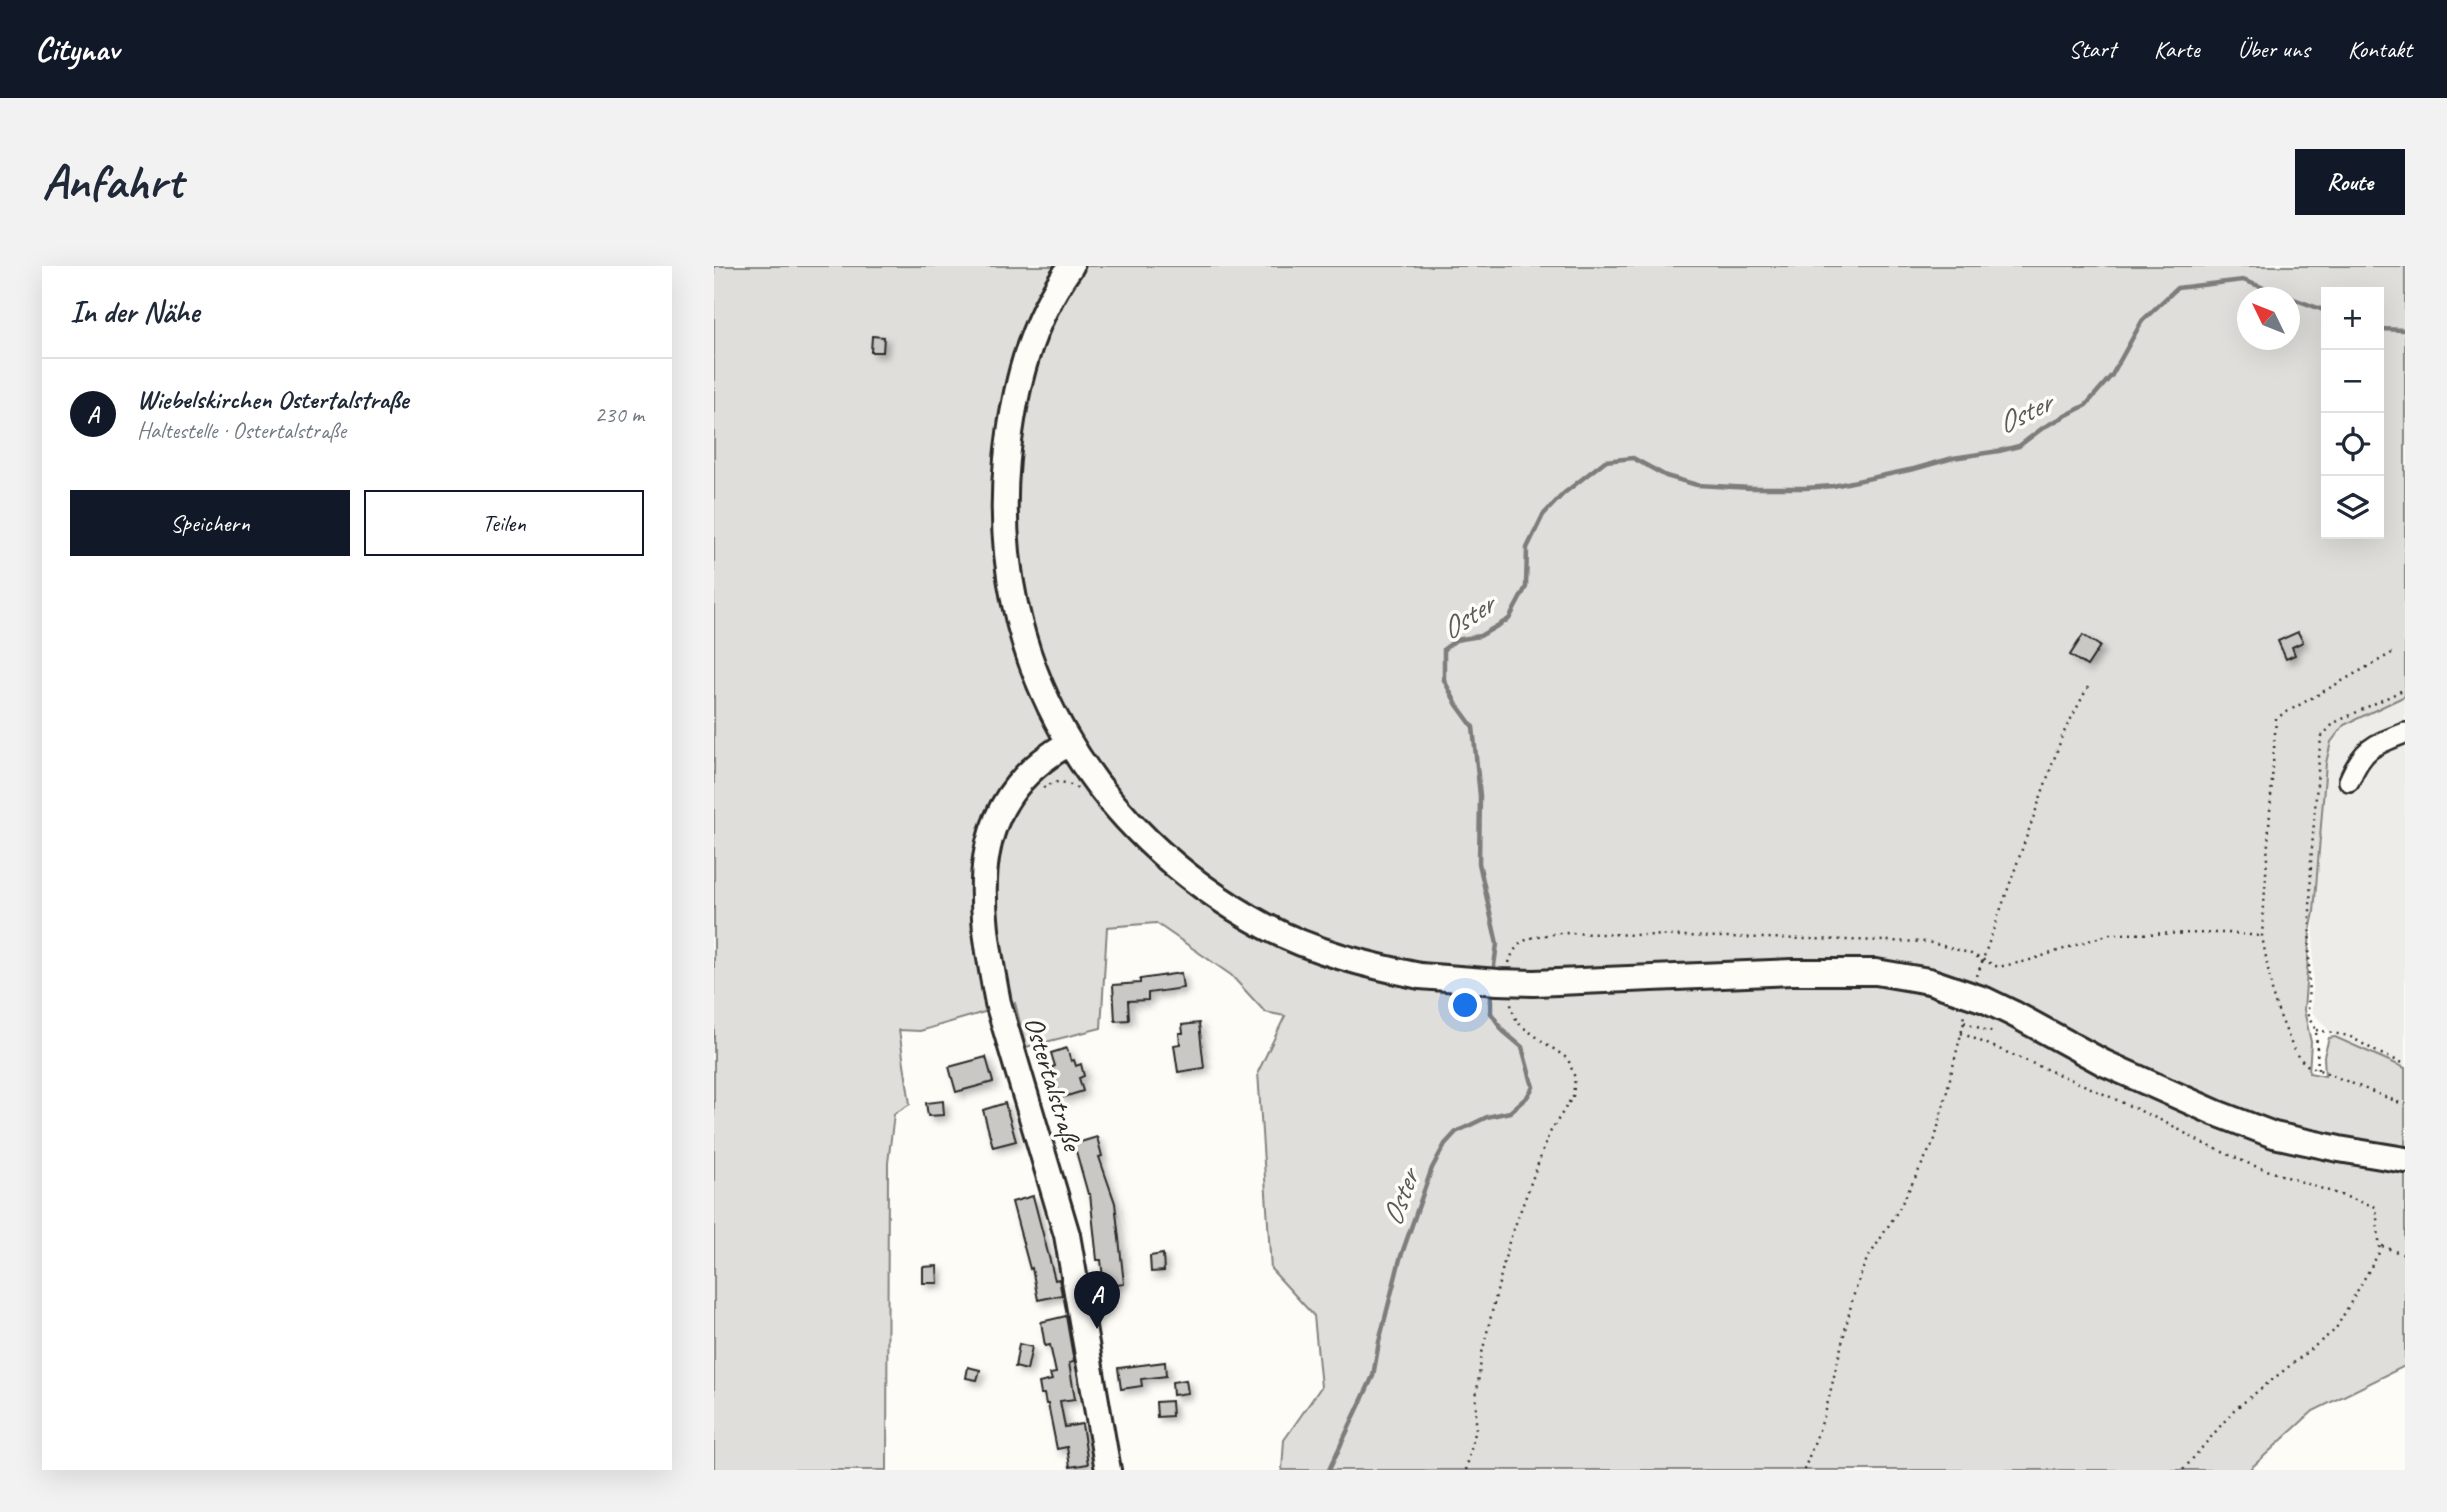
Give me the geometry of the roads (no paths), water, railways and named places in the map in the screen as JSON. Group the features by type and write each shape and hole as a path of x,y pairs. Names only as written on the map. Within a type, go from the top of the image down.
{"main road":[{"path":"1071,266 1041,313 1027,348 1018,382 1010,433 1004,516 1009,568 1023,639 1035,672 1069,743 1102,791 1179,870 1221,900 1266,927 1305,944 1351,961 1420,976 1534,983 1876,972 1929,981 1985,1000 2138,1079 2274,1135 2405,1160"},
{"name":"Ostertalstraße","path":"1069,743 1046,757 1017,784 1004,801 988,842 984,899 998,1003 1067,1235 1108,1470"}],"lane":[{"path":"2349,781 2358,760 2379,742 2405,733"}],"waterway":[{"name":"Oster","path":"1493,973 1497,944 1479,863 1480,796 1473,727 1444,680 1444,649 1456,640 1480,636 1509,619 1526,587 1527,548 1543,515 1563,494 1605,461 1633,458 1666,476 1697,485 1805,488 1833,486 1953,458 1999,451 2019,446 2044,427 2086,405 2112,375 2142,321 2177,288 2243,280 2321,309"},
{"name":"Oster","path":"2384,329 2405,330"},
{"name":"Oster","path":"1329,1470 1373,1376 1400,1259 1432,1168 1445,1144 1456,1132 1487,1117 1510,1112 1527,1097 1533,1087 1522,1047 1503,1031 1491,1013 1491,989"}],"place":[{"name":"Wiebelskirchen Ostertalstraße","path":"1097,1329"}]}
